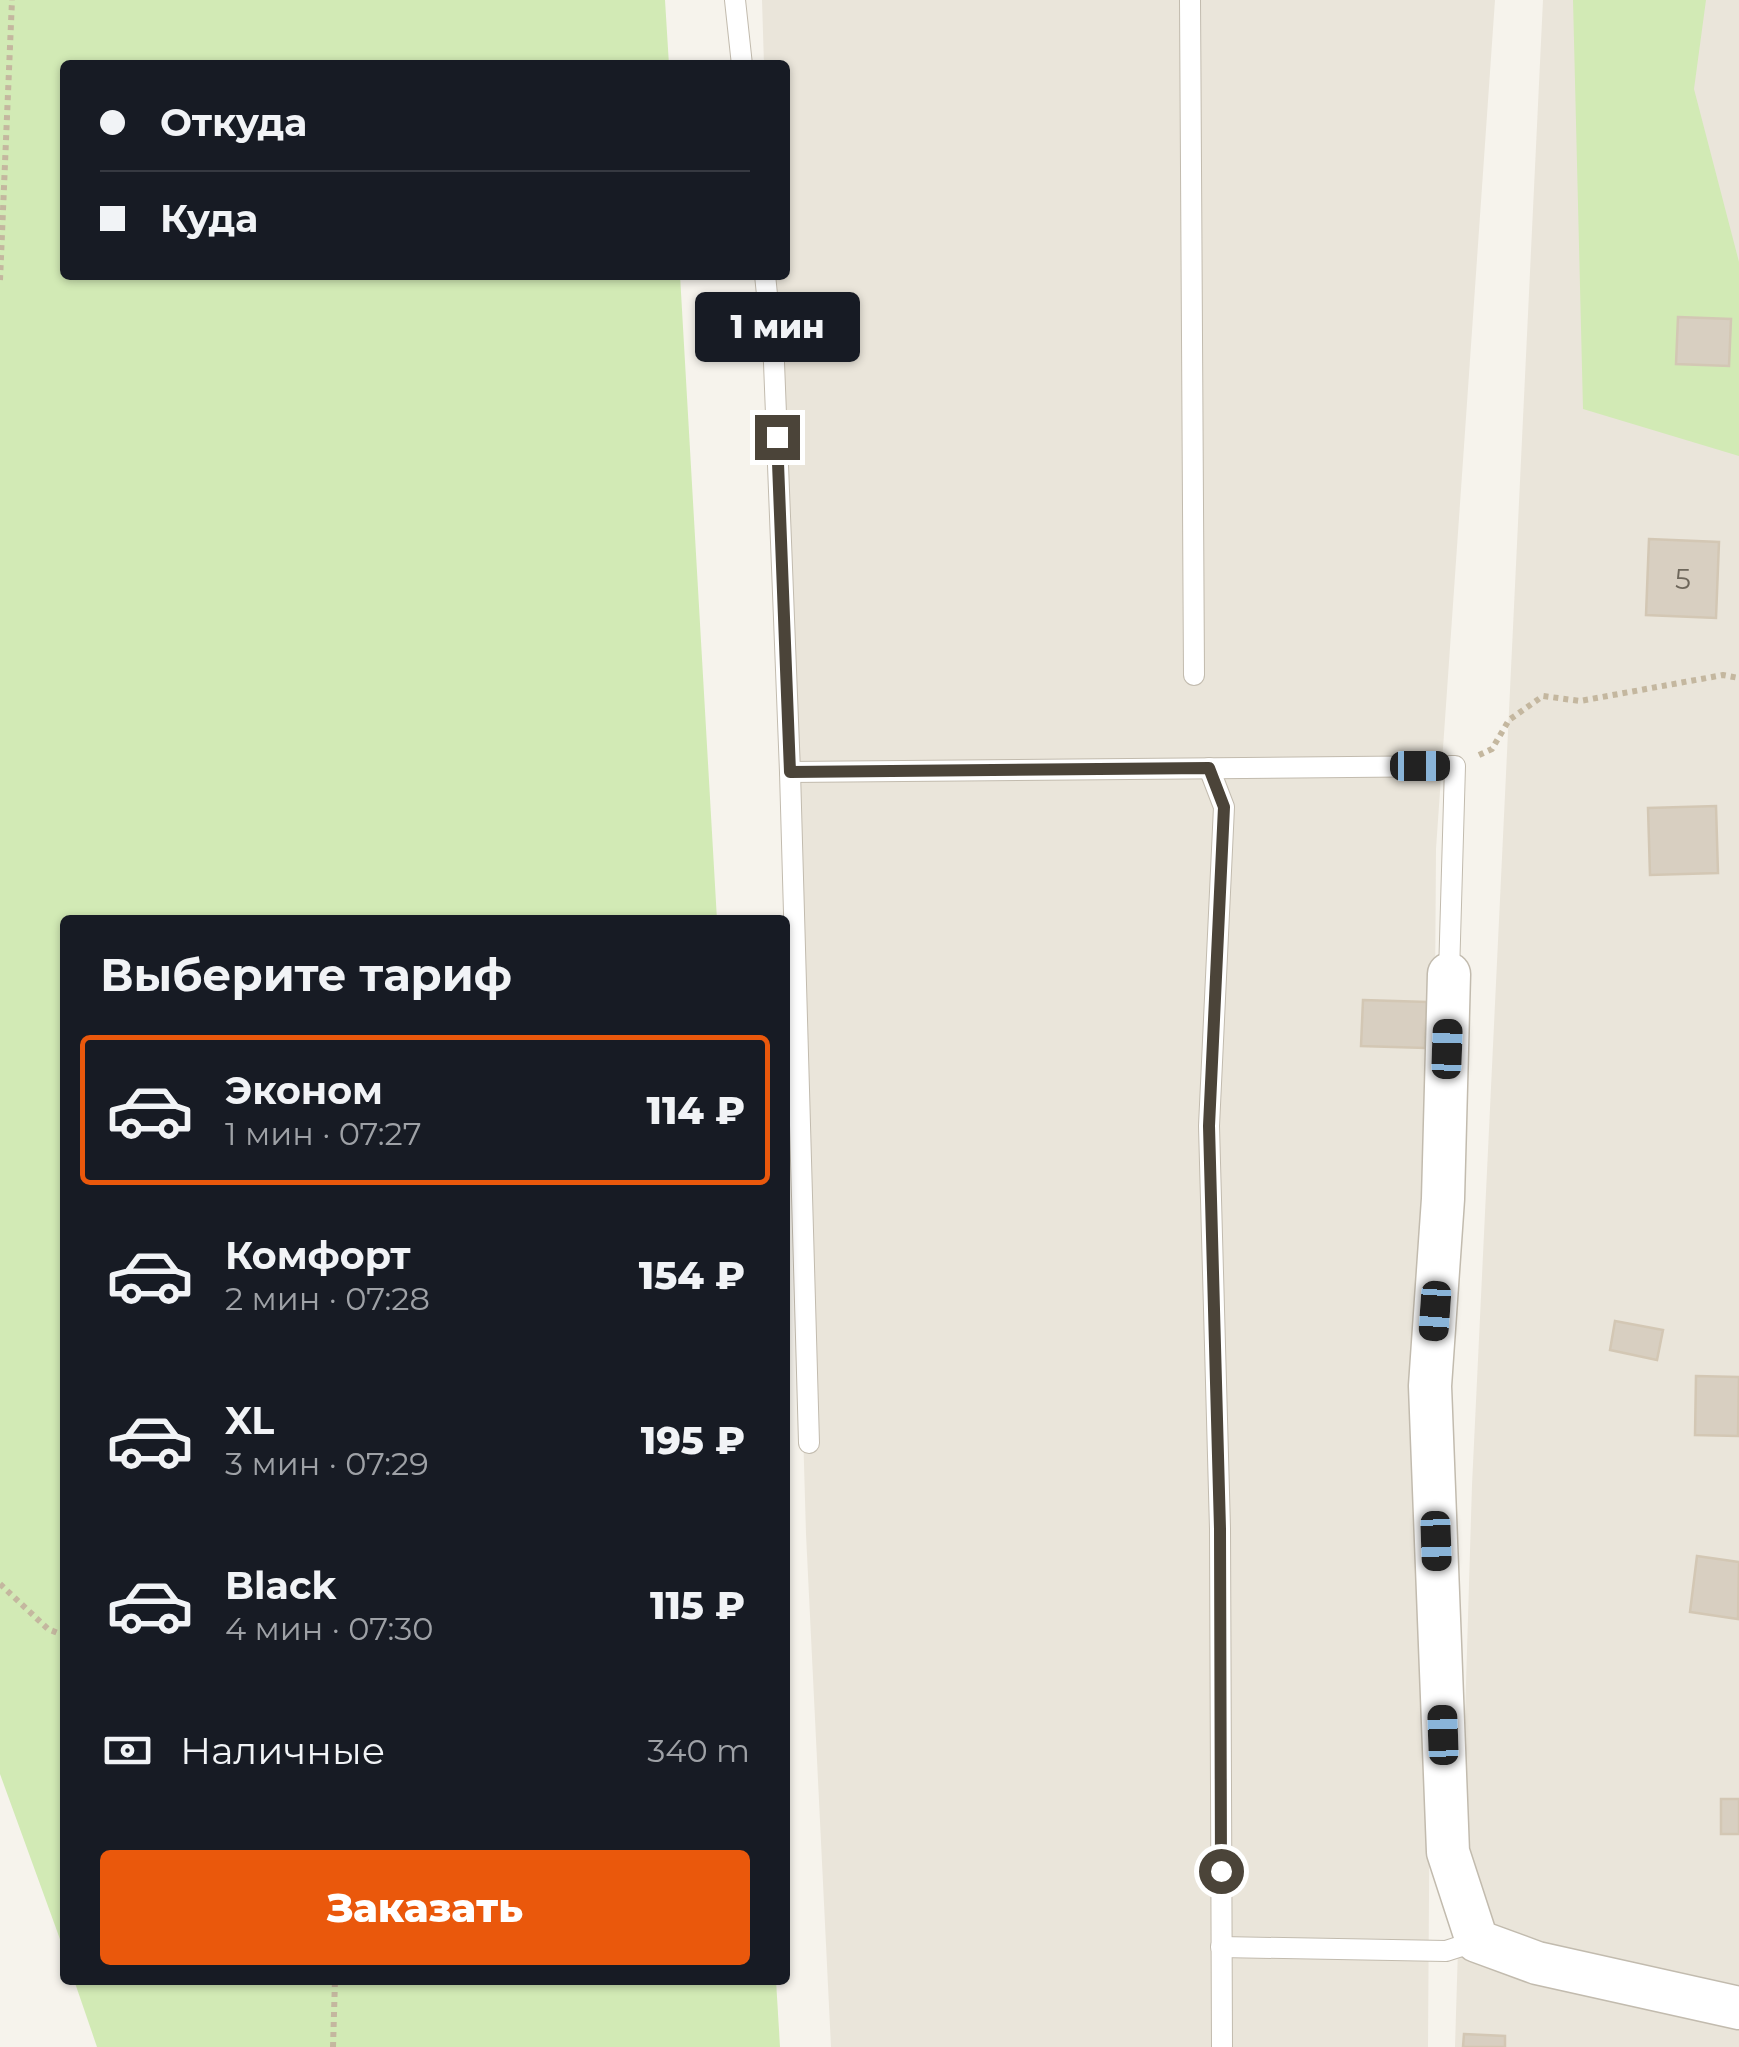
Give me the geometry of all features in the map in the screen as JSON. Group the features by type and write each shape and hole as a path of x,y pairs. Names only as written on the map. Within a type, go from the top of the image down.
{"street":[{"path":"1449,974 1443,1199 1430,1406 1448,1852 1477,1941 1537,1963 1739,2008"}],"lane":[{"path":"735,0 741,60"},
{"path":"1190,0 1194,676"},
{"path":"765,280 774,363 790,772 809,1442"},
{"path":"790,772 1455,766 1449,974"},
{"path":"1209,768 1224,807 1209,1126 1220,1529 1222,2047"},
{"path":"1221,1947 1446,1951 1477,1941"}],"path":[{"path":"0,280 12,0"},
{"path":"1455,766 1492,749 1509,720 1544,696 1580,700 1723,675 1739,678"},
{"path":"0,1584 48,1629 60,1634"},
{"path":"333,2047 335,1985"}],"shaded area":[{"path":"762,0 1495,0 1436,849 1428,2047 831,2047 806,1534 770,280 790,280 790,60 764,60"},
{"path":"1543,0 1739,0 1739,2047 1455,2047 1472,1485"}],"green space":[{"path":"0,0 665,0 669,60 60,60 60,280 680,280 717,915 60,915 60,1939 0,1774"},
{"path":"1573,0 1706,0 1694,89 1739,262 1739,456 1583,409"},
{"path":"76,1985 776,1985 780,2047 97,2047"}],"building":[{"path":"1678,317 1731,319 1729,366 1676,364"},
{"path":"1649,539 1719,542 1716,618 1646,615"},
{"path":"1716,806 1718,873 1650,875 1648,808"},
{"path":"1363,1000 1427,1002 1425,1048 1361,1046"},
{"path":"1615,1321 1663,1330 1657,1360 1610,1350"},
{"path":"1696,1376 1739,1377 1738,1436 1695,1435"},
{"path":"1697,1556 1739,1562 1738,1619 1690,1612"},
{"path":"1721,1799 1739,1799 1739,1834 1721,1834"},
{"path":"1464,2034 1505,2036 1505,2047 1463,2047"}],"route":[{"path":"777,437 790,772 1209,768 1224,807 1209,1126 1220,1529 1221,1871"}]}
